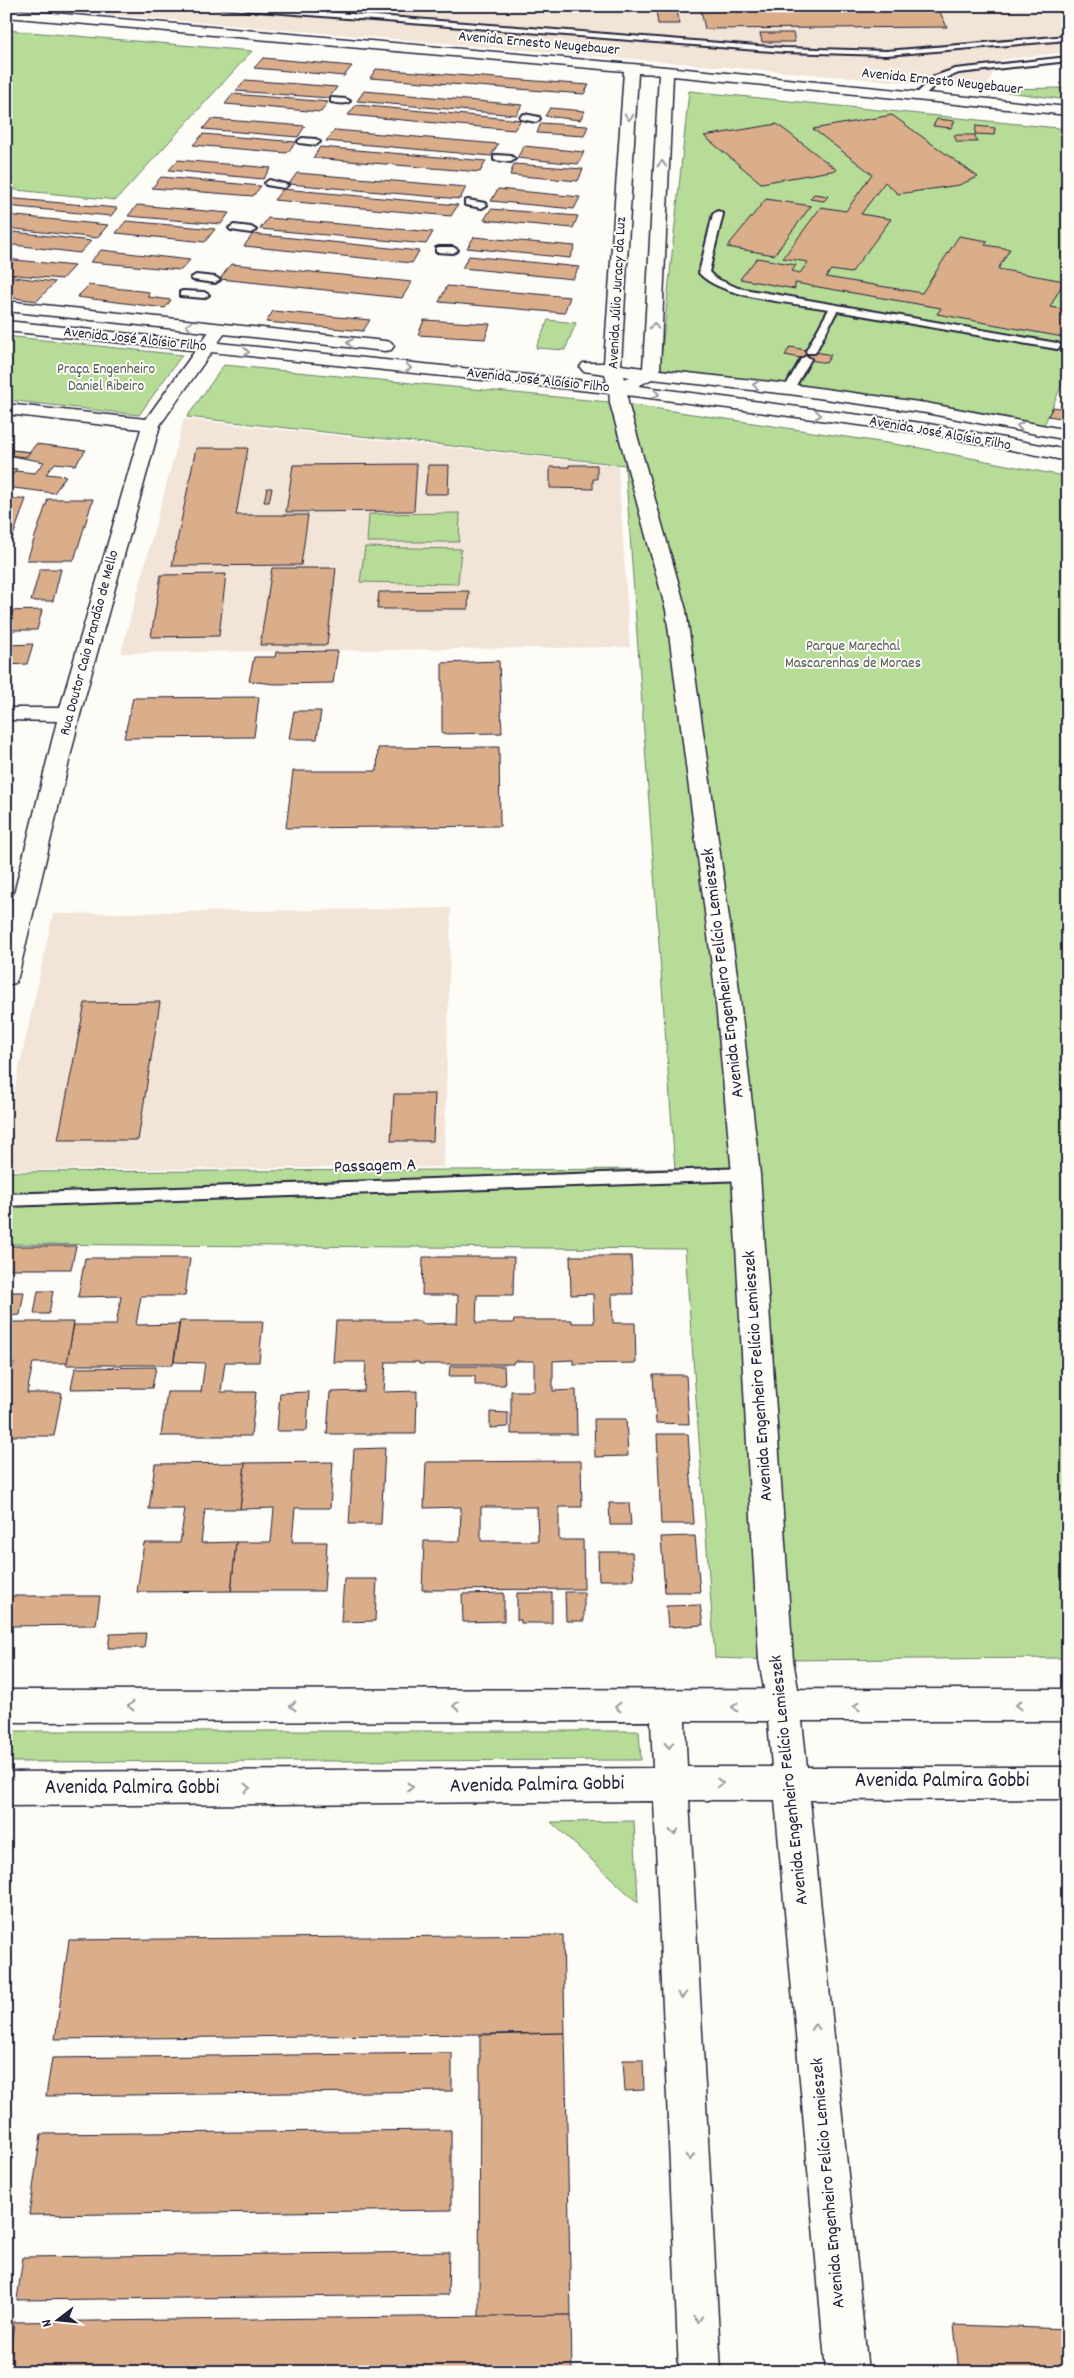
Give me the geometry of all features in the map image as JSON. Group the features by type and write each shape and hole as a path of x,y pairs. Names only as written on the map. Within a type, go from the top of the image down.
{"street":[{"name":"Avenida Ernesto Neugebauer","path":"6,13 666,71 1068,111"},
{"name":"Avenida Júlio Juracy da Luz","path":"615,379 631,68"},
{"path":"651,373 666,71"},
{"name":"Avenida José Aloísio Filho","path":"6,306 402,348"},
{"name":"Avenida José Aloísio Filho","path":"6,326 208,348 615,379 930,429 1068,456"},
{"name":"Rua Doutor Caio Brandão de Mello","path":"6,977 70,715 151,425 208,348 219,330"},
{"name":"Avenida José Aloísio Filho","path":"574,365 615,379 651,373 789,389 926,408 1068,435"},
{"name":"Avenida Engenheiro Felício Lemieszek","path":"615,379 676,610 731,1020 746,1174 776,1660 784,1706 847,2372"},
{"path":"6,409 151,425"},
{"path":"6,714 70,715"},
{"path":"6,1706 667,1707 1068,1705"},
{"path":"667,1707 700,2372"},
{"name":"Avenida Palmira Gobbi","path":"6,1790 671,1784 791,1781 1068,1783"}],"lane":[{"path":"218,6 784,50 886,53 1068,38"},
{"path":"919,95 938,78 958,71 1068,59"},
{"path":"334,100 346,101"},
{"path":"524,117 536,119"},
{"path":"302,141 316,142"},
{"path":"497,158 510,159"},
{"path":"269,184 284,185"},
{"path":"468,203 482,205"},
{"path":"718,214 704,273 712,280 736,290 1057,346"},
{"path":"234,228 251,230"},
{"path":"439,250 453,250"},
{"path":"196,278 215,280"},
{"path":"183,294 204,295"},
{"path":"789,389 834,308"},
{"name":"Passagem A","path":"6,1200 746,1174"}],"shaded area":[{"path":"6,6 1068,6 1068,52 1000,60 985,89"},
{"path":"184,419 618,466 630,647 121,653"},
{"path":"451,908 444,1167 6,1170 6,1129 53,914"}],"green space":[{"path":"6,30 252,51 116,200 6,189"},
{"path":"1068,88 1068,100 985,89"},
{"path":"689,91 1068,129 1068,371 1045,423 1042,425 791,385 660,369"},
{"path":"548,320 576,323 565,350 536,348"},
{"name":"Praça Engenheiro Daniel Ribeiro","path":"6,336 182,355 139,415 6,400"},
{"name":"Parque Marechal Mascarenhas de Moraes","path":"224,365 619,403 920,448 1068,477 1068,1658 776,1660 715,1658 685,1249 6,1244 6,1172 675,1169 625,465 187,417"},
{"path":"460,513 459,542 367,542 369,514"},
{"path":"365,547 461,549 458,584 360,582"},
{"path":"6,1731 639,1731 641,1760 6,1762"},
{"path":"634,1821 638,1903 551,1822"}],"building":[{"path":"700,6 937,6 947,27 705,29"},
{"path":"656,11 677,11 680,24 658,24"},
{"path":"760,33 793,33 795,42 762,42"},
{"path":"263,58 352,66 344,76 254,68"},
{"path":"376,69 589,85 584,94 370,78"},
{"path":"245,80 337,87 329,98 236,91"},
{"path":"364,91 522,105 516,115 357,101"},
{"path":"233,94 328,102 321,112 225,104"},
{"path":"356,105 521,120 514,130 348,115"},
{"path":"550,108 585,111 580,120 545,116"},
{"path":"892,115 978,177 959,185 898,194 885,182 861,214 891,219 851,273 831,270 826,277 922,293 959,236 988,241 985,245 1010,249 998,269 1064,281 1050,307 1068,310 1068,338 937,314 941,308 795,283 795,289 740,279 757,258 796,265 792,271 800,273 808,262 783,258 821,207 846,211 872,174 813,129"},
{"path":"211,119 305,126 298,137 203,129"},
{"path":"937,119 955,121 951,128 933,126"},
{"path":"541,123 588,126 584,136 537,133"},
{"path":"777,124 837,170 761,183 704,136"},
{"path":"976,126 995,128 994,135 975,134"},
{"path":"335,130 498,144 491,156 326,141"},
{"path":"203,134 296,142 287,153 193,145"},
{"path":"954,135 975,135 977,142 957,142"},
{"path":"524,146 584,152 578,164 517,158"},
{"path":"320,147 486,161 480,172 313,158"},
{"path":"178,160 271,168 263,179 169,170"},
{"path":"514,164 583,169 578,181 510,175"},
{"path":"297,173 466,187 460,199 289,184"},
{"path":"161,177 261,186 253,196 152,188"},
{"path":"283,189 458,205 451,216 274,200"},
{"path":"498,189 580,197 574,209 491,201"},
{"path":"814,194 828,196 824,201 810,199"},
{"path":"6,198 117,208 111,216 6,206"},
{"path":"766,199 811,206 774,255 727,247"},
{"path":"137,205 229,213 221,224 128,216"},
{"path":"491,209 578,216 573,228 484,220"},
{"path":"6,215 108,225 97,238 6,228"},
{"path":"268,218 433,232 426,244 260,229"},
{"path":"126,221 215,229 205,242 116,233"},
{"path":"6,231 91,241 80,253 6,244"},
{"path":"253,234 419,251 412,263 244,246"},
{"path":"474,237 575,246 570,258 467,248"},
{"path":"101,250 190,260 181,270 90,262"},
{"path":"469,256 579,267 573,279 462,268"},
{"path":"6,259 74,266 62,279 6,274"},
{"path":"231,264 412,282 402,298 220,279"},
{"path":"6,276 55,282 37,301 6,297"},
{"path":"89,285 149,292 148,297 171,300 165,308 77,297"},
{"path":"447,286 570,297 564,313 439,302"},
{"path":"273,311 370,320 363,331 266,322"},
{"path":"424,320 490,324 485,339 418,335"},
{"path":"790,347 831,355 826,363 785,355"},
{"path":"1053,407 1065,409 1061,418 1048,416"},
{"path":"36,444 86,450 75,465 55,463 46,474 66,476 54,493 6,487 6,483 15,471 35,473 44,462 7,455 11,450 30,452"},
{"path":"196,448 248,448 236,515 308,515 301,565 172,566"},
{"path":"11,450 30,452 26,457 7,455"},
{"path":"417,464 414,511 286,512 293,465"},
{"path":"428,465 449,465 448,494 425,494"},
{"path":"569,465 597,465 597,479 593,479 593,489 550,488 550,467 569,467"},
{"path":"6,468 17,469 6,483"},
{"path":"267,488 272,488 269,502 264,502"},
{"path":"6,499 26,499 12,539 6,539"},
{"path":"48,499 93,499 74,560 27,560"},
{"path":"272,568 336,568 327,645 260,645"},
{"path":"40,569 61,569 53,601 31,601"},
{"path":"226,574 219,636 151,637 161,575"},
{"path":"469,591 468,609 377,609 379,592"},
{"path":"42,610 37,630 13,630 9,645 33,644 27,664 6,665 6,611"},
{"path":"338,651 333,683 274,684 249,681 254,657 275,657 276,652"},
{"path":"499,661 502,733 442,734 442,663"},
{"path":"259,697 254,737 124,738 133,698"},
{"path":"294,711 321,711 317,739 289,739"},
{"path":"499,747 500,826 286,828 293,771 377,771 378,748"},
{"path":"160,1002 138,1140 58,1140 85,1003"},
{"path":"394,1094 435,1094 433,1141 391,1141"},
{"path":"6,1246 76,1246 71,1269 6,1269"},
{"path":"570,1256 631,1256 633,1294 612,1294 613,1323 635,1323 636,1363 573,1364 573,1360 553,1361 553,1391 576,1390 577,1434 511,1434 511,1391 534,1391 534,1361 514,1361 513,1364 386,1362 384,1392 417,1391 416,1434 327,1434 330,1392 364,1391 366,1362 333,1362 336,1321 420,1321 421,1324 457,1323 458,1295 422,1295 423,1257 514,1257 513,1295 477,1295 476,1323 513,1323 514,1320 572,1320 572,1323 594,1323 593,1294 571,1295"},
{"path":"85,1258 190,1258 185,1296 141,1296 136,1325 179,1324 173,1365 66,1365 74,1325 116,1325 121,1296 78,1297"},
{"path":"38,1291 53,1291 49,1314 34,1314"},
{"path":"6,1292 24,1292 20,1315 6,1316"},
{"path":"180,1321 263,1321 259,1362 225,1362 221,1392 256,1392 251,1436 161,1436 167,1392 201,1392 205,1363 174,1362"},
{"path":"6,1322 74,1322 67,1363 33,1363 27,1393 62,1393 54,1436 6,1436 6,1393 14,1363 6,1363"},
{"path":"450,1366 504,1366 505,1385 475,1385 475,1376 449,1376"},
{"path":"156,1367 152,1388 71,1389 75,1368"},
{"path":"653,1375 686,1375 689,1424 656,1423"},
{"path":"309,1392 307,1431 277,1431 280,1393"},
{"path":"490,1412 508,1413 508,1427 490,1428"},
{"path":"594,1419 626,1419 628,1456 595,1457"},
{"path":"657,1434 688,1434 694,1524 661,1524"},
{"path":"385,1448 381,1524 349,1524 354,1449"},
{"path":"581,1461 582,1507 559,1507 559,1540 583,1540 584,1589 422,1590 424,1541 460,1541 461,1507 424,1508 426,1462","holes":["481,1507 537,1507 538,1541 481,1541"]},
{"path":"333,1462 330,1508 295,1508 292,1542 327,1542 324,1591 231,1591 236,1542 271,1542 274,1508 240,1509 245,1463"},
{"path":"245,1463 240,1509 205,1509 201,1543 236,1542 231,1591 137,1592 144,1543 180,1543 185,1509 149,1509 155,1464"},
{"path":"609,1503 629,1503 631,1525 610,1525"},
{"path":"695,1536 700,1592 665,1592 661,1537"},
{"path":"598,1552 632,1552 634,1580 599,1580"},
{"path":"344,1579 377,1579 375,1621 341,1622"},
{"path":"565,1592 584,1592 584,1621 566,1621"},
{"path":"504,1593 504,1621 463,1622 462,1594"},
{"path":"517,1593 552,1593 552,1623 521,1623 521,1620 517,1620"},
{"path":"6,1596 100,1596 96,1625 6,1626"},
{"path":"700,1605 703,1625 668,1627 666,1606"},
{"path":"146,1633 144,1648 108,1648 110,1634"},
{"path":"563,1935 565,2033 55,2039 69,1940"},
{"path":"565,2033 571,2315 479,2317 480,2035"},
{"path":"452,2053 452,2091 46,2096 52,2058"},
{"path":"623,2060 643,2060 644,2090 625,2091"},
{"path":"451,2130 451,2210 29,2215 41,2134"},
{"path":"449,2252 448,2295 17,2300 23,2257"},
{"path":"571,2315 572,2372 7,2372 14,2322"},
{"path":"954,2325 1068,2329 1068,2372 959,2372"}]}
